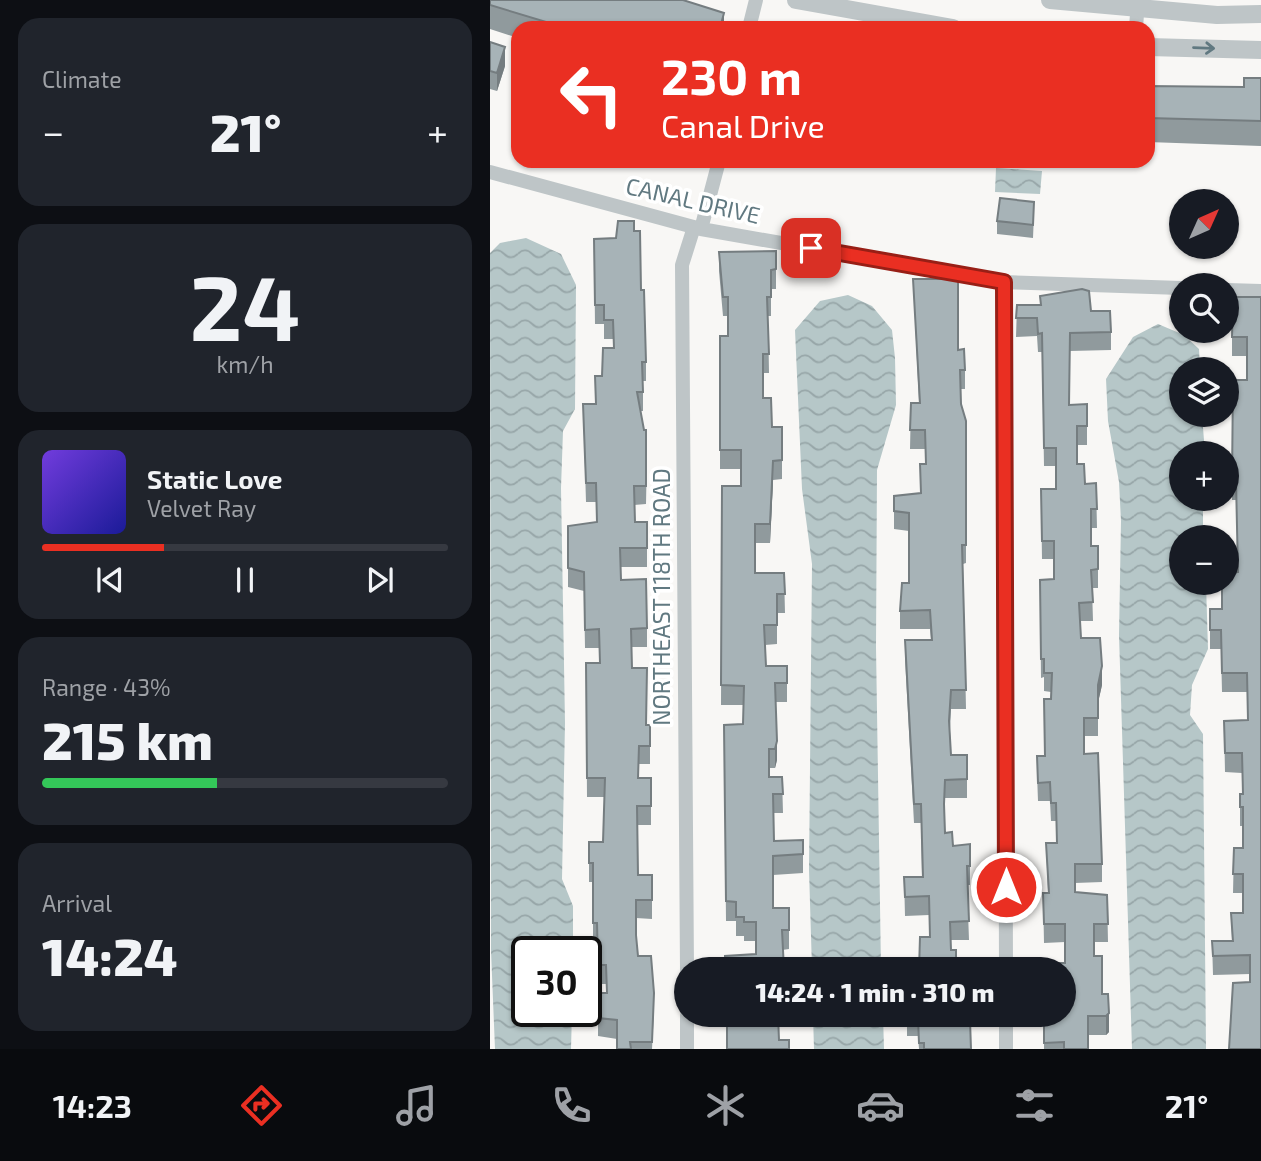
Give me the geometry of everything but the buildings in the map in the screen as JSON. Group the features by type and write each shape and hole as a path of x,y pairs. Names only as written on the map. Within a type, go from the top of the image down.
{"street":[{"path":"751,21 756,0"},
{"path":"796,0 914,21"},
{"path":"1050,0 1138,4 1217,15 1261,14"},
{"path":"1155,47 1261,50"},
{"name":"NORTHEAST 118TH ROAD","path":"687,957 682,265 717,168"},
{"name":"CANAL DRIVE","path":"490,172 697,228 1004,282 1169,288"},
{"path":"1004,282 1006,957"},
{"path":"1239,290 1261,291"},
{"path":"687,1027 687,1049"},
{"path":"1006,1027 1006,1049"}],"water":[{"path":"996,168 1042,171 1040,194 995,192"},
{"path":"526,238 561,254 576,285 575,409 563,431 561,488 565,723 562,879 573,906 573,936 511,936 511,1027 572,1027 571,1049 495,1049 491,951 490,253 500,243"},
{"path":"848,295 872,306 892,330 895,358 896,405 877,470 876,647 881,957 812,957 809,870 812,564 802,489 795,330 820,301"},
{"path":"1158,324 1169,329 1169,343 1193,343 1199,349 1199,357 1169,357 1169,427 1203,427 1204,441 1169,441 1169,511 1203,511 1203,525 1169,525 1169,595 1206,595 1208,649 1192,685 1190,715 1203,734 1206,1049 1132,1049 1119,635 1121,521 1119,482 1108,421 1106,379 1133,337"},
{"path":"813,1027 883,1027 884,1049 814,1049"}],"route":[{"path":"811,248 1004,282 1006,887"}]}
